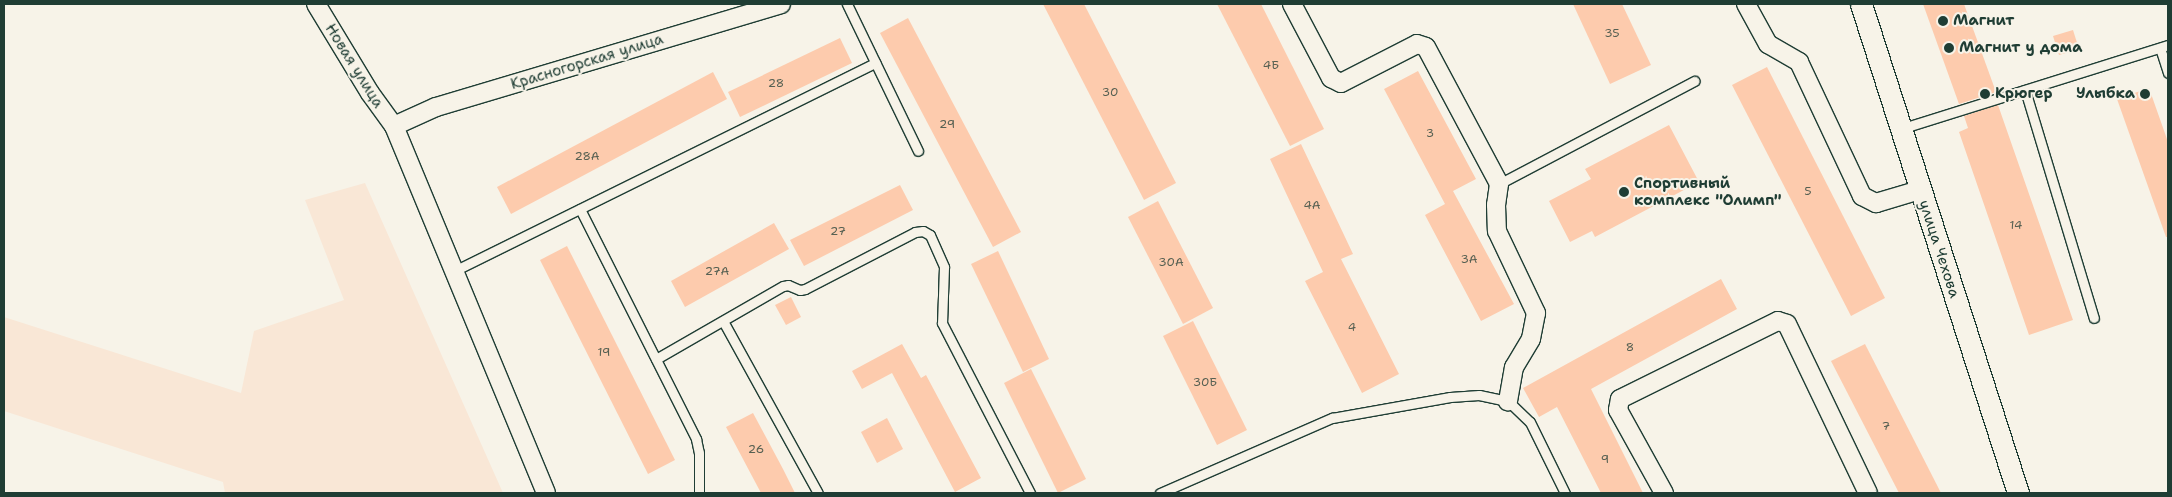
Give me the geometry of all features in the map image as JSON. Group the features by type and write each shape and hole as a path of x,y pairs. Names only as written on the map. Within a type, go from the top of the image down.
{"street":[{"name":"Новая улица","path":"316,4 370,93 394,126 546,493"},
{"name":"Красногорская улица","path":"394,126 436,107 781,4"},
{"path":"1292,4 1331,78 1341,82 1417,44 1426,47 1499,184 1496,205 1497,231 1536,313 1531,339 1514,367 1508,401"},
{"path":"1746,4 1768,44 1798,62 1862,196 1876,203 1920,190"},
{"name":"улица Чехова","path":"1861,4 2018,493"},
{"path":"1664,493 1618,410 1620,398 1778,321 1787,324 1868,493"}],"lane":[{"path":"847,4 918,150"},
{"path":"1900,129 2164,46 2168,73"},
{"path":"454,271 875,63"},
{"path":"1499,184 1694,82"},
{"path":"2025,90 2094,318"},
{"path":"580,209 698,445 699,493"},
{"path":"656,359 783,286 788,284 800,290 806,289 915,232 923,231 930,235 944,268 942,323 1030,493"},
{"path":"723,321 818,493"},
{"path":"1160,493 1332,418 1450,397 1479,395 1508,401 1530,422 1565,493"}],"shaded area":[{"path":"365,183 503,493 225,493 223,482 4,411 4,317 241,393 254,331 344,300 305,200"}],"building":[{"path":"1043,4 1084,4 1176,183 1144,200"},
{"path":"1217,4 1261,4 1324,129 1290,146"},
{"path":"1573,4 1622,4 1651,65 1610,84"},
{"path":"1923,4 1964,4 1996,92 1959,104"},
{"path":"908,18 1021,232 993,247 880,33"},
{"path":"2073,30 2079,49 2059,55 2053,36"},
{"path":"840,38 852,63 740,117 728,92"},
{"path":"1767,67 1885,298 1851,316 1732,85"},
{"path":"1418,71 1476,179 1453,191 1514,304 1481,321 1425,215 1445,204 1384,89"},
{"path":"713,72 727,99 511,214 497,187"},
{"path":"2149,88 2168,142 2168,237 2166,237 2117,99"},
{"path":"1998,105 2073,320 2029,335 1959,132 1968,128 1964,116"},
{"name":"Спортивный комплекс \"Олимп\"","path":"1669,125 1699,182 1595,237 1592,231 1570,242 1549,201 1591,179 1585,169"},
{"path":"1301,144 1353,254 1341,259 1399,374 1362,393 1305,281 1323,272 1270,159"},
{"path":"900,185 913,210 804,266 790,240"},
{"path":"1158,201 1213,308 1183,324 1128,217"},
{"path":"774,223 789,249 685,307 671,281"},
{"path":"567,246 675,460 648,474 540,260"},
{"path":"998,251 1049,359 1023,372 971,264"},
{"path":"1721,279 1737,309 1591,389 1643,493 1601,493 1557,407 1539,417 1523,388"},
{"path":"791,297 801,317 786,325 775,305"},
{"path":"1193,321 1247,430 1217,445 1163,336"},
{"path":"902,344 921,378 926,375 981,478 955,492 892,373 862,389 852,371"},
{"path":"1865,344 1941,493 1899,493 1831,361"},
{"path":"1031,369 1086,479 1058,493 1004,383"},
{"path":"753,413 795,493 761,493 726,427"},
{"path":"887,418 903,449 877,463 861,432"}],"place":[{"name":"Магнит","path":"1943,21"},
{"name":"Магнит у дома","path":"1949,48"},
{"name":"Крюгер","path":"1985,94"},
{"name":"Улыбка","path":"2145,94"},
{"name":"Спортивный комплекс \"Олимп\"","path":"1624,192"}]}
